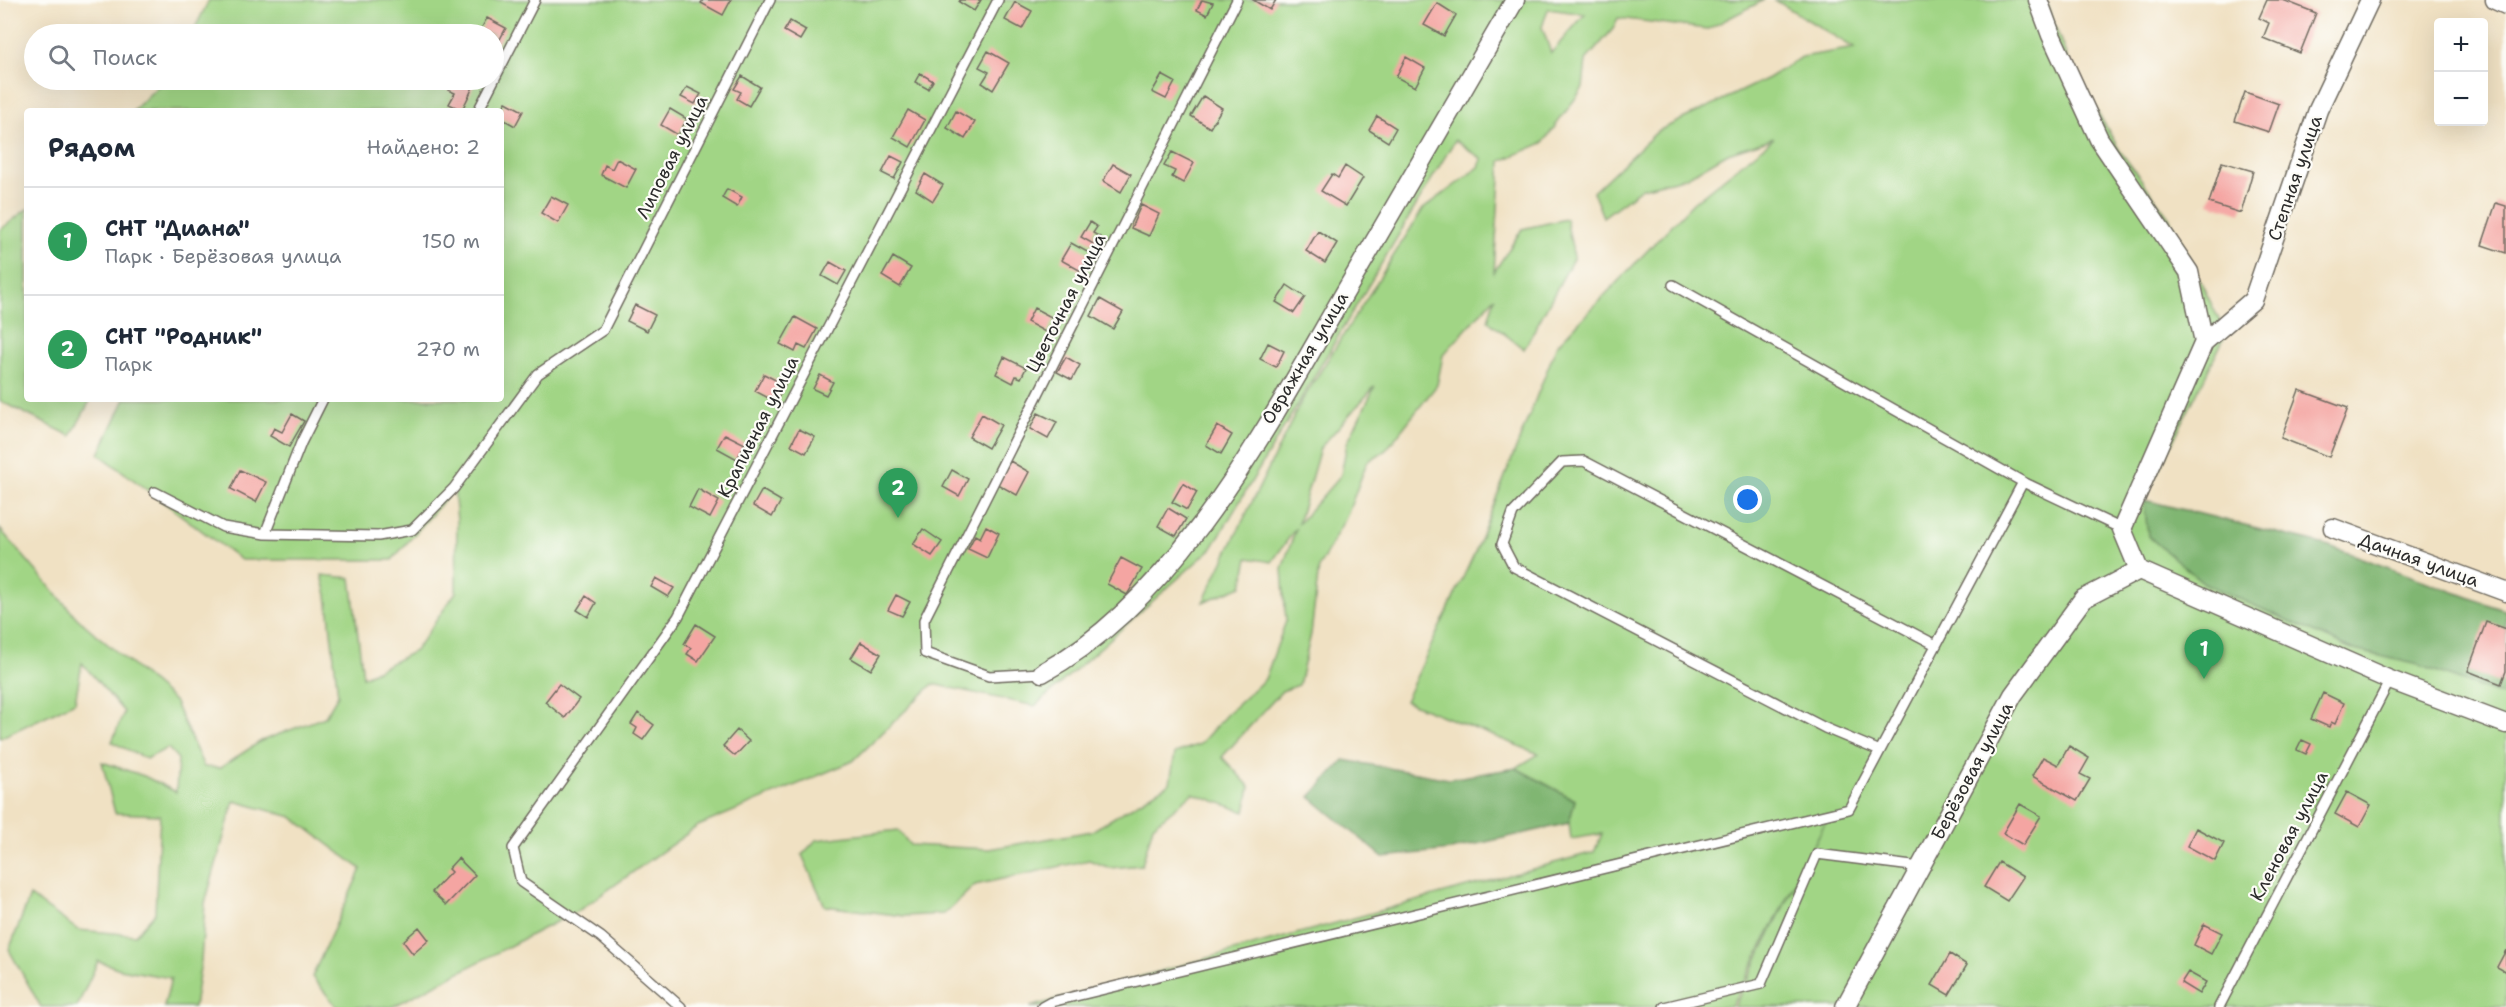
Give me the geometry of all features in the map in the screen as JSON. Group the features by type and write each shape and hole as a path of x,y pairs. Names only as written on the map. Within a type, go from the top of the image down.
{"street":[{"name":"Овражная улица","path":"1042,673 1072,657 1108,630 1189,543 1279,405 1515,0"},
{"path":"2038,0 2051,35 2099,139 2189,272 2204,342 2122,529 2139,570 2390,680 2506,724"},
{"name":"Степная улица","path":"2204,342 2253,300 2318,110 2370,0"},
{"path":"2495,0 2506,5"},
{"name":"Дачная улица","path":"2333,528 2506,592"},
{"name":"Берёзовая улица","path":"1845,1007 2020,685 2084,599 2139,570"}],"lane":[{"path":"504,60 535,0"},
{"name":"Липовая улица","path":"265,534 378,536 412,530 454,488 538,374 603,330 770,0"},
{"name":"Крапивная улица","path":"681,1007 601,937 521,882 513,848 678,617 998,0"},
{"name":"Цветочная улица","path":"1042,673 989,676 925,653 924,620 1237,0"},
{"path":"480,108 489,90"},
{"path":"1672,285 2023,482 2122,529"},
{"path":"155,492 223,527 265,534 301,443 322,402"},
{"path":"1880,751 1825,728 1514,567 1502,543 1513,513 1562,462 1584,461 1936,645"},
{"path":"1042,1007 1063,999 1849,809 2023,482"},
{"name":"Кленовая улица","path":"2218,1007 2390,680"},
{"path":"1664,1007 1761,984 1817,854 1920,867"}],"green space":[{"path":"209,0 1764,0 1708,29 1618,18 1613,29 1586,60 1583,88 1543,143 1501,161 1494,272 1522,229 1566,219 1574,257 1524,349 1488,321 1495,297 1443,355 1437,385 1386,450 1367,462 1348,513 1319,567 1311,634 1299,685 1282,691 1222,757 1250,787 1245,812 1193,793 1153,826 1142,865 1110,868 1089,860 975,885 944,914 904,916 825,906 802,855 816,840 898,830 910,845 989,849 1092,831 1170,783 1175,753 1200,744 1227,714 1265,679 1286,621 1282,569 1296,528 1272,562 1248,558 1242,586 1203,602 1301,402 1423,209 1479,167 1482,159 1455,140 1212,548 1035,706 933,684 853,761 698,826 581,909 392,1007 337,1007 312,977 361,869 292,817 234,801 205,903 201,961 194,1007 164,1007 171,978 120,969 98,961 77,1007 41,1007 9,950 30,896 78,930 135,935 155,913 160,815 115,813 102,762 144,776 176,792 178,759 168,748 146,759 112,742 124,712 82,663 75,702 0,738 0,529 77,618 174,701 204,767 220,768 261,741 325,717 338,695 327,595 322,575 351,578 363,677 415,651 456,592 457,521 454,489 392,560 241,560 99,454 124,402 504,402 504,108 136,108 154,90 504,90 504,24 197,24","holes":["1548,9 1585,14 1551,53 1542,27","1375,386 1347,443 1341,475 1298,524 1320,448"]},
{"path":"1775,0 2045,0 2070,65 2120,151 2169,217 2226,334 2144,500 2329,546 2506,611 2506,1007 1734,1007 1825,823 1731,1007 1030,1007 1594,852 1602,834 1571,839 1569,823 1575,800 1516,768 1539,754 1405,701 1475,552 1557,345 1693,203 1774,138 1728,153 1687,177 1642,188 1603,217 1593,192 1658,131 1768,78 1802,57 1854,48"},
{"path":"24,211 24,402 89,402 71,436 0,401 0,230"},
{"path":"2144,500 2329,546 2506,611 2506,697 2419,665 2354,650 2204,583 2148,536"},
{"path":"1344,760 1449,779 1516,768 1575,800 1569,823 1451,850 1383,857 1310,797"}],"building":[{"path":"703,0 731,0 723,15 701,3"},
{"path":"960,0 981,0 974,11 959,2"},
{"path":"1202,0 1213,3 1207,15 1197,10"},
{"path":"1253,0 1276,0 1270,10"},
{"path":"2267,0 2283,0 2316,13 2300,53 2263,38 2269,23 2259,18"},
{"path":"1015,2 1032,11 1022,29 1005,20"},
{"path":"1437,3 1456,15 1444,36 1424,25"},
{"path":"487,18 498,24 484,24"},
{"path":"790,21 806,30 800,40 784,31"},
{"path":"988,51 1009,63 993,90 982,83 989,72 979,67"},
{"path":"1406,57 1425,68 1415,87 1396,77"},
{"path":"920,73 933,81 928,89 915,82"},
{"path":"1162,75 1175,82 1166,99 1152,92"},
{"path":"742,76 760,87 749,106 737,99 741,92 734,89"},
{"path":"687,87 701,94 695,104 681,97"},
{"path":"448,90 472,90 463,108 449,104 455,93"},
{"path":"2245,92 2279,104 2269,132 2235,121"},
{"path":"1203,96 1222,108 1210,128 1191,116"},
{"path":"506,102 523,111 515,126 504,120 502,108"},
{"path":"670,109 687,119 678,135 661,125"},
{"path":"908,110 925,120 910,147 893,137"},
{"path":"956,111 975,122 965,139 947,128"},
{"path":"1377,116 1396,128 1388,142 1369,130"},
{"path":"1172,152 1194,163 1183,183 1172,177 1175,171 1164,166"},
{"path":"891,156 903,162 894,179 882,173"},
{"path":"617,159 636,169 626,188 601,175 605,165 612,169"},
{"path":"2222,162 2253,171 2241,213 2209,203"},
{"path":"1113,164 1131,174 1121,192 1103,181"},
{"path":"1345,166 1363,178 1346,206 1321,191 1332,174 1338,178"},
{"path":"925,174 943,185 933,201 916,190"},
{"path":"727,189 742,197 737,207 722,198"},
{"path":"551,196 568,205 558,223 541,213"},
{"path":"2496,203 2506,206 2506,253 2482,245"},
{"path":"1141,205 1159,214 1149,236 1131,228"},
{"path":"1090,222 1097,227 1093,233 1100,237 1095,245 1081,237"},
{"path":"1318,231 1337,243 1325,263 1306,251"},
{"path":"1071,243 1091,254 1081,271 1061,260"},
{"path":"893,257 911,268 900,287 882,276"},
{"path":"830,262 846,271 838,285 822,276"},
{"path":"1287,285 1305,297 1294,313 1276,302"},
{"path":"1100,299 1123,312 1113,329 1091,316"},
{"path":"635,305 655,315 647,331 627,321"},
{"path":"1034,308 1055,319 1047,333 1027,322"},
{"path":"795,317 817,329 806,349 798,345 795,352 780,344"},
{"path":"1268,343 1284,351 1276,367 1260,359"},
{"path":"1004,357 1026,368 1021,378 1016,376 1013,383 996,374"},
{"path":"1066,357 1080,365 1072,380 1057,372"},
{"path":"764,374 785,385 776,402 755,391"},
{"path":"820,375 833,382 826,395 813,389"},
{"path":"2299,390 2348,408 2329,457 2281,438"},
{"path":"1038,413 1057,422 1048,439 1030,429"},
{"path":"292,414 304,421 289,447 270,436 274,428 282,432"},
{"path":"982,414 1001,425 988,448 969,437"},
{"path":"1217,426 1232,435 1221,454 1206,445"},
{"path":"799,429 815,437 806,453 791,445"},
{"path":"725,434 745,444 737,459 717,448"},
{"path":"1010,461 1029,472 1017,495 997,484"},
{"path":"240,470 266,482 256,502 231,489"},
{"path":"952,470 968,479 959,496 943,487"},
{"path":"1183,483 1197,492 1187,510 1172,502"},
{"path":"698,489 719,501 710,518 689,507"},
{"path":"762,490 781,501 772,517 753,506"},
{"path":"1168,508 1186,519 1176,536 1158,526"},
{"path":"986,526 999,533 987,558 968,549 975,535 980,538"},
{"path":"923,529 942,542 932,556 913,544"},
{"path":"1121,558 1142,569 1127,595 1107,584"},
{"path":"656,578 674,588 668,597 651,587"},
{"path":"896,595 910,602 902,616 888,610"},
{"path":"586,596 596,603 588,617 577,610"},
{"path":"2486,622 2506,629 2506,671 2501,684 2468,671"},
{"path":"696,624 715,636 698,661 687,654 691,648 684,644"},
{"path":"861,642 881,654 871,670 851,658"},
{"path":"559,684 579,699 565,718 545,702"},
{"path":"2323,693 2344,703 2335,724 2331,722 2329,727 2311,719"},
{"path":"638,713 654,725 643,740 634,734 637,728 631,724"},
{"path":"737,730 749,741 735,756 723,746"},
{"path":"2302,740 2311,744 2306,754 2297,750"},
{"path":"2069,746 2089,758 2080,774 2090,779 2077,801 2032,776 2043,757 2058,765"},
{"path":"2347,792 2371,805 2359,827 2335,814"},
{"path":"2020,804 2041,816 2023,845 2003,833"},
{"path":"2196,828 2224,843 2215,861 2187,846"},
{"path":"458,858 475,875 446,905 432,892 451,872 448,869"},
{"path":"1999,862 2023,877 2007,901 1984,887"},
{"path":"2204,924 2222,933 2211,954 2194,945"},
{"path":"419,927 429,940 413,954 403,941"},
{"path":"2506,950 2506,972 2497,967"},
{"path":"1950,954 1967,965 1949,995 1932,985"},
{"path":"2188,972 2206,982 2199,994 2181,983"}],"place":[{"name":"СНТ \"Родник\"","path":"898,518"},
{"name":"СНТ \"Диана\"","path":"2204,679"}]}
